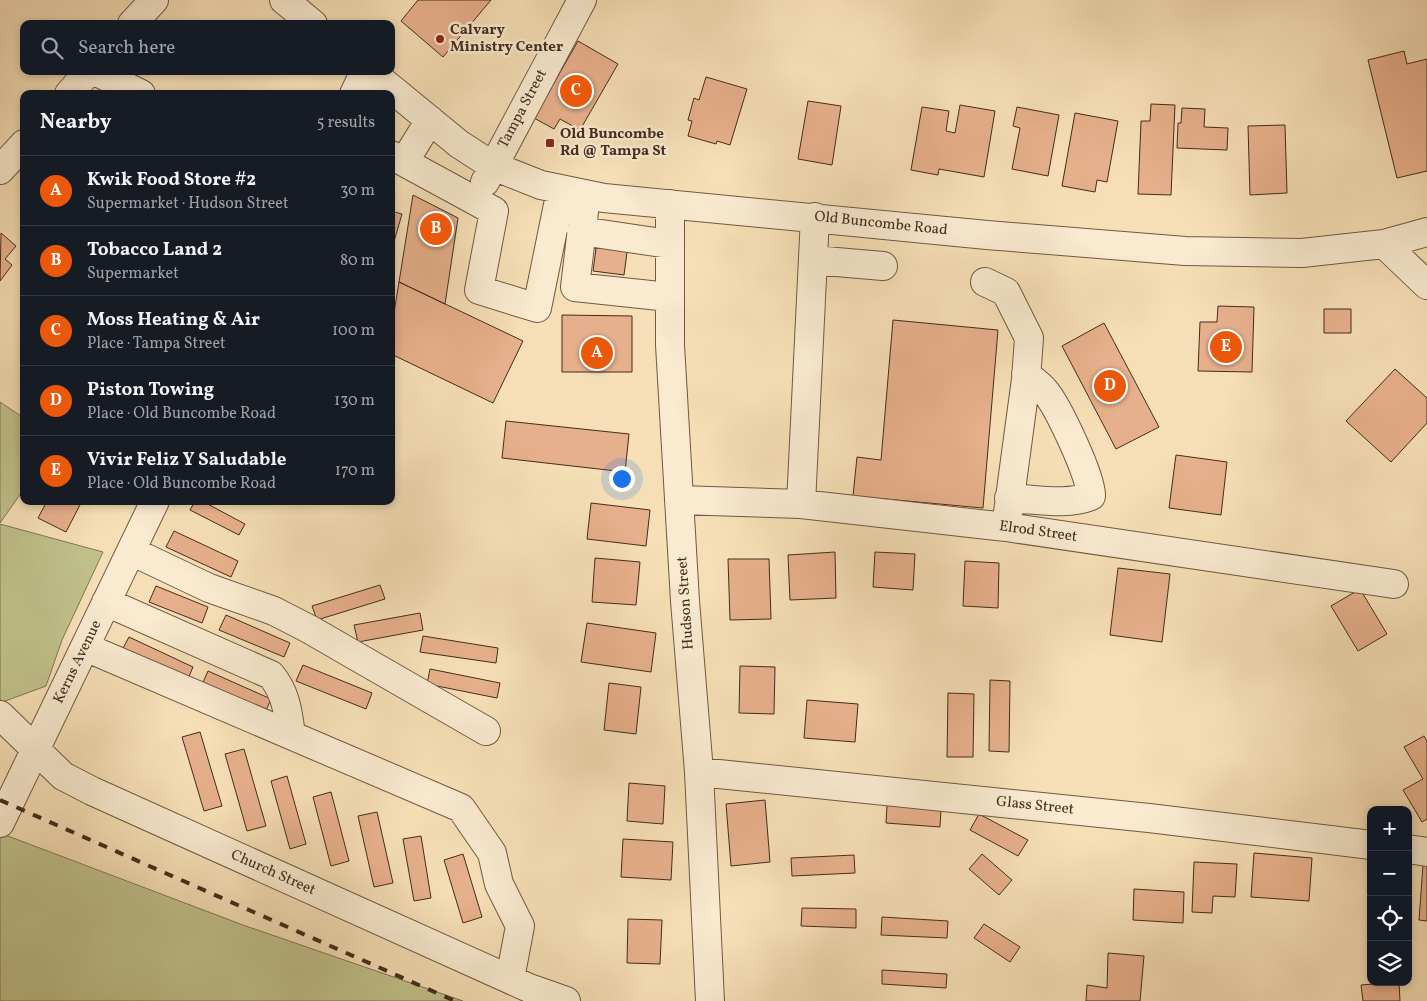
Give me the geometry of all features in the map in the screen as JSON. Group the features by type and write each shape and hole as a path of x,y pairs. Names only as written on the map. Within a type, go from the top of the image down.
{"street":[{"path":"285,0 308,20"},
{"name":"Tampa Street","path":"476,201 582,0"},
{"path":"72,90 86,75"},
{"path":"102,75 133,90"},
{"path":"356,90 363,75"},
{"name":"Old Buncombe Road","path":"375,75 393,90"},
{"name":"Old Buncombe Road","path":"395,91 459,144 493,166 574,192 621,200 1185,251 1302,253 1384,244 1427,232"},
{"path":"430,120 398,158 494,211 479,290 537,308 547,253 574,192"},
{"path":"574,192 581,231 575,286 669,297"},
{"path":"616,236 621,200"},
{"name":"Hudson Street","path":"670,204 668,244 670,345 679,500 699,772 710,1001"},
{"path":"801,504 815,217"},
{"path":"581,231 668,244"},
{"path":"1384,244 1427,285"},
{"path":"547,253 578,259"},
{"path":"813,260 883,266"},
{"path":"984,282 1006,292 1029,338 1006,527"},
{"path":"1010,498 1067,502 1079,501 1091,496 1091,487 1081,459 1045,391 1026,374"},
{"name":"Elrod Street","path":"679,500 801,504 1006,527 1394,584"},
{"name":"Kerns Avenue","path":"0,823 153,505"},
{"path":"131,551 209,588 274,611 309,629 486,731"},
{"path":"106,602 271,675 280,686 288,707 291,735"},
{"path":"85,646 461,808 492,853 499,884 520,926 510,979"},
{"name":"Church Street","path":"0,715 63,776 92,791 510,979 566,1001"},
{"name":"Glass Street","path":"699,772 1149,818 1367,845"},
{"path":"1412,850 1427,852"}],"green space":[{"path":"0,402 20,415 20,495 0,523"},
{"path":"0,524 103,552 62,640 46,686 0,703"},
{"path":"0,833 243,925 463,1001 0,1001"}],"building":[{"name":"Calvary Ministry Center","path":"418,0 491,0 443,57 401,21"},
{"path":"578,41 618,64 580,130 560,119 554,129 534,118"},
{"path":"1404,51 1407,64 1427,59 1427,171 1397,178 1368,60"},
{"path":"706,77 747,89 730,145 717,141 716,144 688,136 692,121 688,120 694,98 699,100"},
{"path":"808,101 841,106 832,165 798,159"},
{"path":"1151,104 1175,105 1171,195 1138,194 1141,121 1150,121"},
{"path":"960,105 995,111 984,177 939,169 938,175 911,170 922,107 949,111 946,131 955,133"},
{"path":"1017,107 1059,115 1048,176 1012,169 1020,128 1013,126"},
{"path":"1182,108 1205,109 1204,127 1228,128 1227,150 1177,148 1178,123 1181,123"},
{"path":"1075,113 1118,121 1107,182 1097,180 1095,192 1062,186"},
{"path":"1285,125 1287,193 1250,195 1248,126"},
{"path":"413,195 458,218 445,304 399,282"},
{"path":"395,212 402,214 395,238"},
{"path":"1,233 16,246 5,259 12,265 0,281"},
{"path":"597,241 628,245 624,275 593,271"},
{"path":"399,282 523,341 493,403 395,356 395,306"},
{"path":"1218,306 1254,307 1252,372 1198,371 1200,322 1217,322"},
{"path":"1324,309 1351,309 1351,333 1324,333"},
{"path":"562,315 632,316 632,372 562,372"},
{"path":"893,320 998,330 983,508 853,496 857,457 881,460"},
{"path":"1104,323 1159,427 1116,449 1062,346"},
{"path":"1395,369 1427,398 1427,423 1391,462 1346,421"},
{"path":"506,421 629,434 625,472 502,458"},
{"path":"1176,455 1227,462 1221,515 1169,508"},
{"path":"591,503 650,510 646,546 587,539"},
{"path":"45,505 80,505 66,532 38,518"},
{"path":"193,505 209,505 245,524 239,535 190,510"},
{"path":"174,531 238,561 231,577 166,547"},
{"path":"835,552 836,598 790,600 788,555"},
{"path":"875,552 915,554 913,590 873,587"},
{"path":"595,558 640,562 636,605 592,602"},
{"path":"728,559 769,559 771,619 730,620"},
{"path":"965,561 999,563 998,608 963,606"},
{"path":"1118,568 1170,574 1162,642 1110,635"},
{"path":"380,585 385,599 317,620 312,606"},
{"path":"156,586 208,607 202,623 149,602"},
{"path":"1360,589 1387,634 1358,651 1331,606"},
{"path":"420,613 423,630 358,642 354,625"},
{"path":"226,615 290,643 284,657 219,630"},
{"path":"587,623 656,633 651,672 581,662"},
{"path":"423,636 498,648 496,663 420,652"},
{"path":"129,637 193,667 187,681 122,650"},
{"path":"303,665 372,693 366,709 296,681"},
{"path":"740,666 775,667 774,714 739,713"},
{"path":"430,669 500,683 497,698 427,684"},
{"path":"208,671 271,699 264,715 201,687"},
{"path":"990,680 1010,681 1009,752 989,751"},
{"path":"609,683 641,687 636,734 604,730"},
{"path":"948,693 974,694 973,757 947,757"},
{"path":"807,700 858,704 855,742 804,738"},
{"path":"200,732 222,806 204,811 182,737"},
{"path":"1424,736 1427,741 1427,819 1422,822 1403,790 1423,779 1404,747"},
{"path":"244,749 266,826 247,831 225,754"},
{"path":"287,776 306,844 290,849 271,781"},
{"path":"629,783 665,786 663,824 627,821"},
{"path":"331,792 349,861 331,866 313,797"},
{"path":"765,800 770,862 731,866 726,804"},
{"path":"887,805 941,809 940,827 886,823"},
{"path":"377,812 393,883 374,887 358,816"},
{"path":"979,814 1028,840 1018,856 970,830"},
{"path":"421,836 431,898 414,901 403,839"},
{"path":"623,839 673,842 671,880 621,877"},
{"path":"1254,853 1312,858 1309,901 1251,897"},
{"path":"463,854 482,917 463,923 444,860"},
{"path":"982,854 1012,880 999,895 969,869"},
{"path":"854,855 855,873 792,876 791,858"},
{"path":"1194,862 1237,864 1235,897 1213,896 1212,913 1192,912"},
{"path":"1423,865 1427,865 1427,921 1419,920"},
{"path":"1134,889 1184,892 1183,923 1133,920"},
{"path":"802,908 856,909 856,928 801,926"},
{"path":"882,917 948,921 947,938 881,935"},
{"path":"628,919 662,920 660,964 627,963"},
{"path":"984,924 1020,947 1010,962 974,938"},
{"path":"1108,953 1144,956 1140,1001 1086,1001 1087,985 1107,988"},
{"path":"882,970 947,974 946,988 882,984"},
{"path":"1361,985 1399,986 1400,1001 1363,1001"}],"railway":[{"path":"0,800 455,1001"}],"place":[{"name":"Calvary Ministry Center","path":"440,39"},
{"name":"Moss Heating & Air","path":"576,91"},
{"name":"Old Buncombe Rd @ Tampa St","path":"550,143"},
{"name":"Tobacco Land 2","path":"436,229"},
{"name":"Vivir Feliz Y Saludable","path":"1226,347"},
{"name":"Kwik Food Store #2","path":"597,353"},
{"name":"Piston Towing","path":"1110,386"}]}
